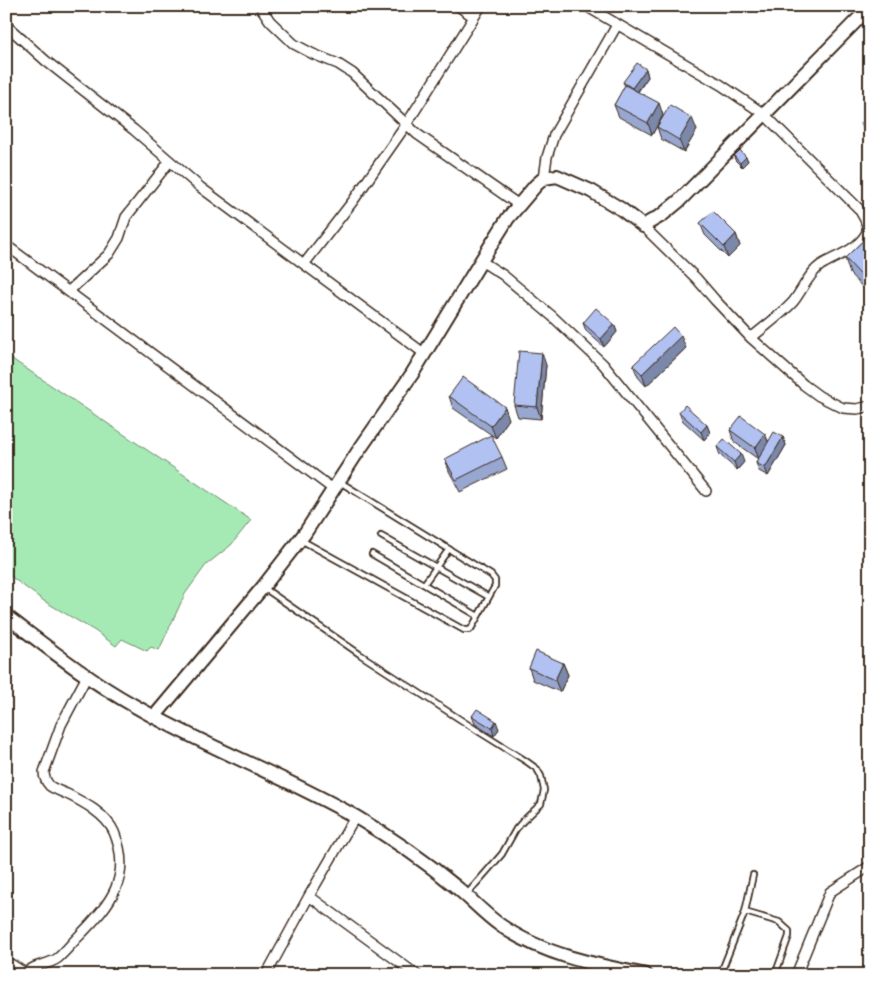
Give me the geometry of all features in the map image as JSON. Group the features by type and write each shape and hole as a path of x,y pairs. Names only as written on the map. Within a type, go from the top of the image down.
{"street":[{"path":"260,6 270,22 294,44 338,64 352,73 406,125 520,205"},
{"path":"458,6 474,17"},
{"path":"305,263 353,201 406,125 481,6"},
{"path":"586,6 721,85 764,114 859,209 866,221 868,228 866,234 847,252 815,270 791,303 751,338"},
{"path":"643,226 662,215 679,201 870,8"},
{"path":"544,178 547,157 554,135 617,25"},
{"path":"8,30 134,130 200,187 305,263 425,354"},
{"path":"69,291 109,254 119,238 126,217 170,161"},
{"path":"154,716 263,587 300,539 425,354 480,261 508,218 544,178 557,176 592,191 621,209 643,226 696,278 714,300 751,338 790,374 831,403 843,408 856,409 870,406"},
{"path":"6,245 336,484"},
{"path":"480,261 503,275 552,316 603,364 706,491"},
{"path":"6,616 87,676 134,706 202,742 310,792 355,817 424,860 501,926 532,943 580,962 646,975"},
{"path":"6,961 24,974 32,968 57,959 96,919 112,897 120,880 121,859 113,831 102,816 79,800 49,786 44,778 44,772 61,725 87,676"},
{"path":"266,975 355,817"},
{"path":"796,975 830,892 870,866"},
{"path":"309,896 417,975"}],"lane":[{"path":"300,539 464,630 471,629 495,586 495,580 449,549 336,484"},
{"path":"381,536 489,597"},
{"path":"424,584 449,549"},
{"path":"372,554 478,616"},
{"path":"263,587 361,656 537,769 541,776 544,790 541,804 516,829 502,854 466,895"},
{"path":"720,975 745,912 753,875"},
{"path":"745,912 779,922 789,931 789,936 775,975"}],"green space":[{"path":"6,355 251,520 231,545 206,565 185,594 159,650 151,647 147,651 122,639 116,646 95,631 44,601 6,573"}],"building":[{"path":"637,63 646,69 632,88 623,82"},
{"path":"625,85 659,103 648,123 614,105"},
{"path":"670,105 692,118 679,140 657,127"},
{"path":"870,115 870,130 869,131 861,123"},
{"path":"740,150 746,157 740,163 734,156"},
{"path":"713,211 736,234 724,247 700,223"},
{"path":"870,234 870,285 845,258"},
{"path":"596,308 614,324 601,339 583,323"},
{"path":"673,327 681,336 642,374 633,365"},
{"path":"519,351 542,353 537,407 514,405"},
{"path":"463,377 505,407 491,426 449,396"},
{"path":"685,405 707,425 701,432 679,412"},
{"path":"741,416 765,434 755,448 730,430"},
{"path":"774,432 783,437 765,468 756,463"},
{"path":"491,435 502,457 456,480 445,459"},
{"path":"724,439 741,454 734,462 717,447"},
{"path":"536,651 563,663 555,680 529,668"},
{"path":"477,709 496,721 492,728 472,716"}]}
